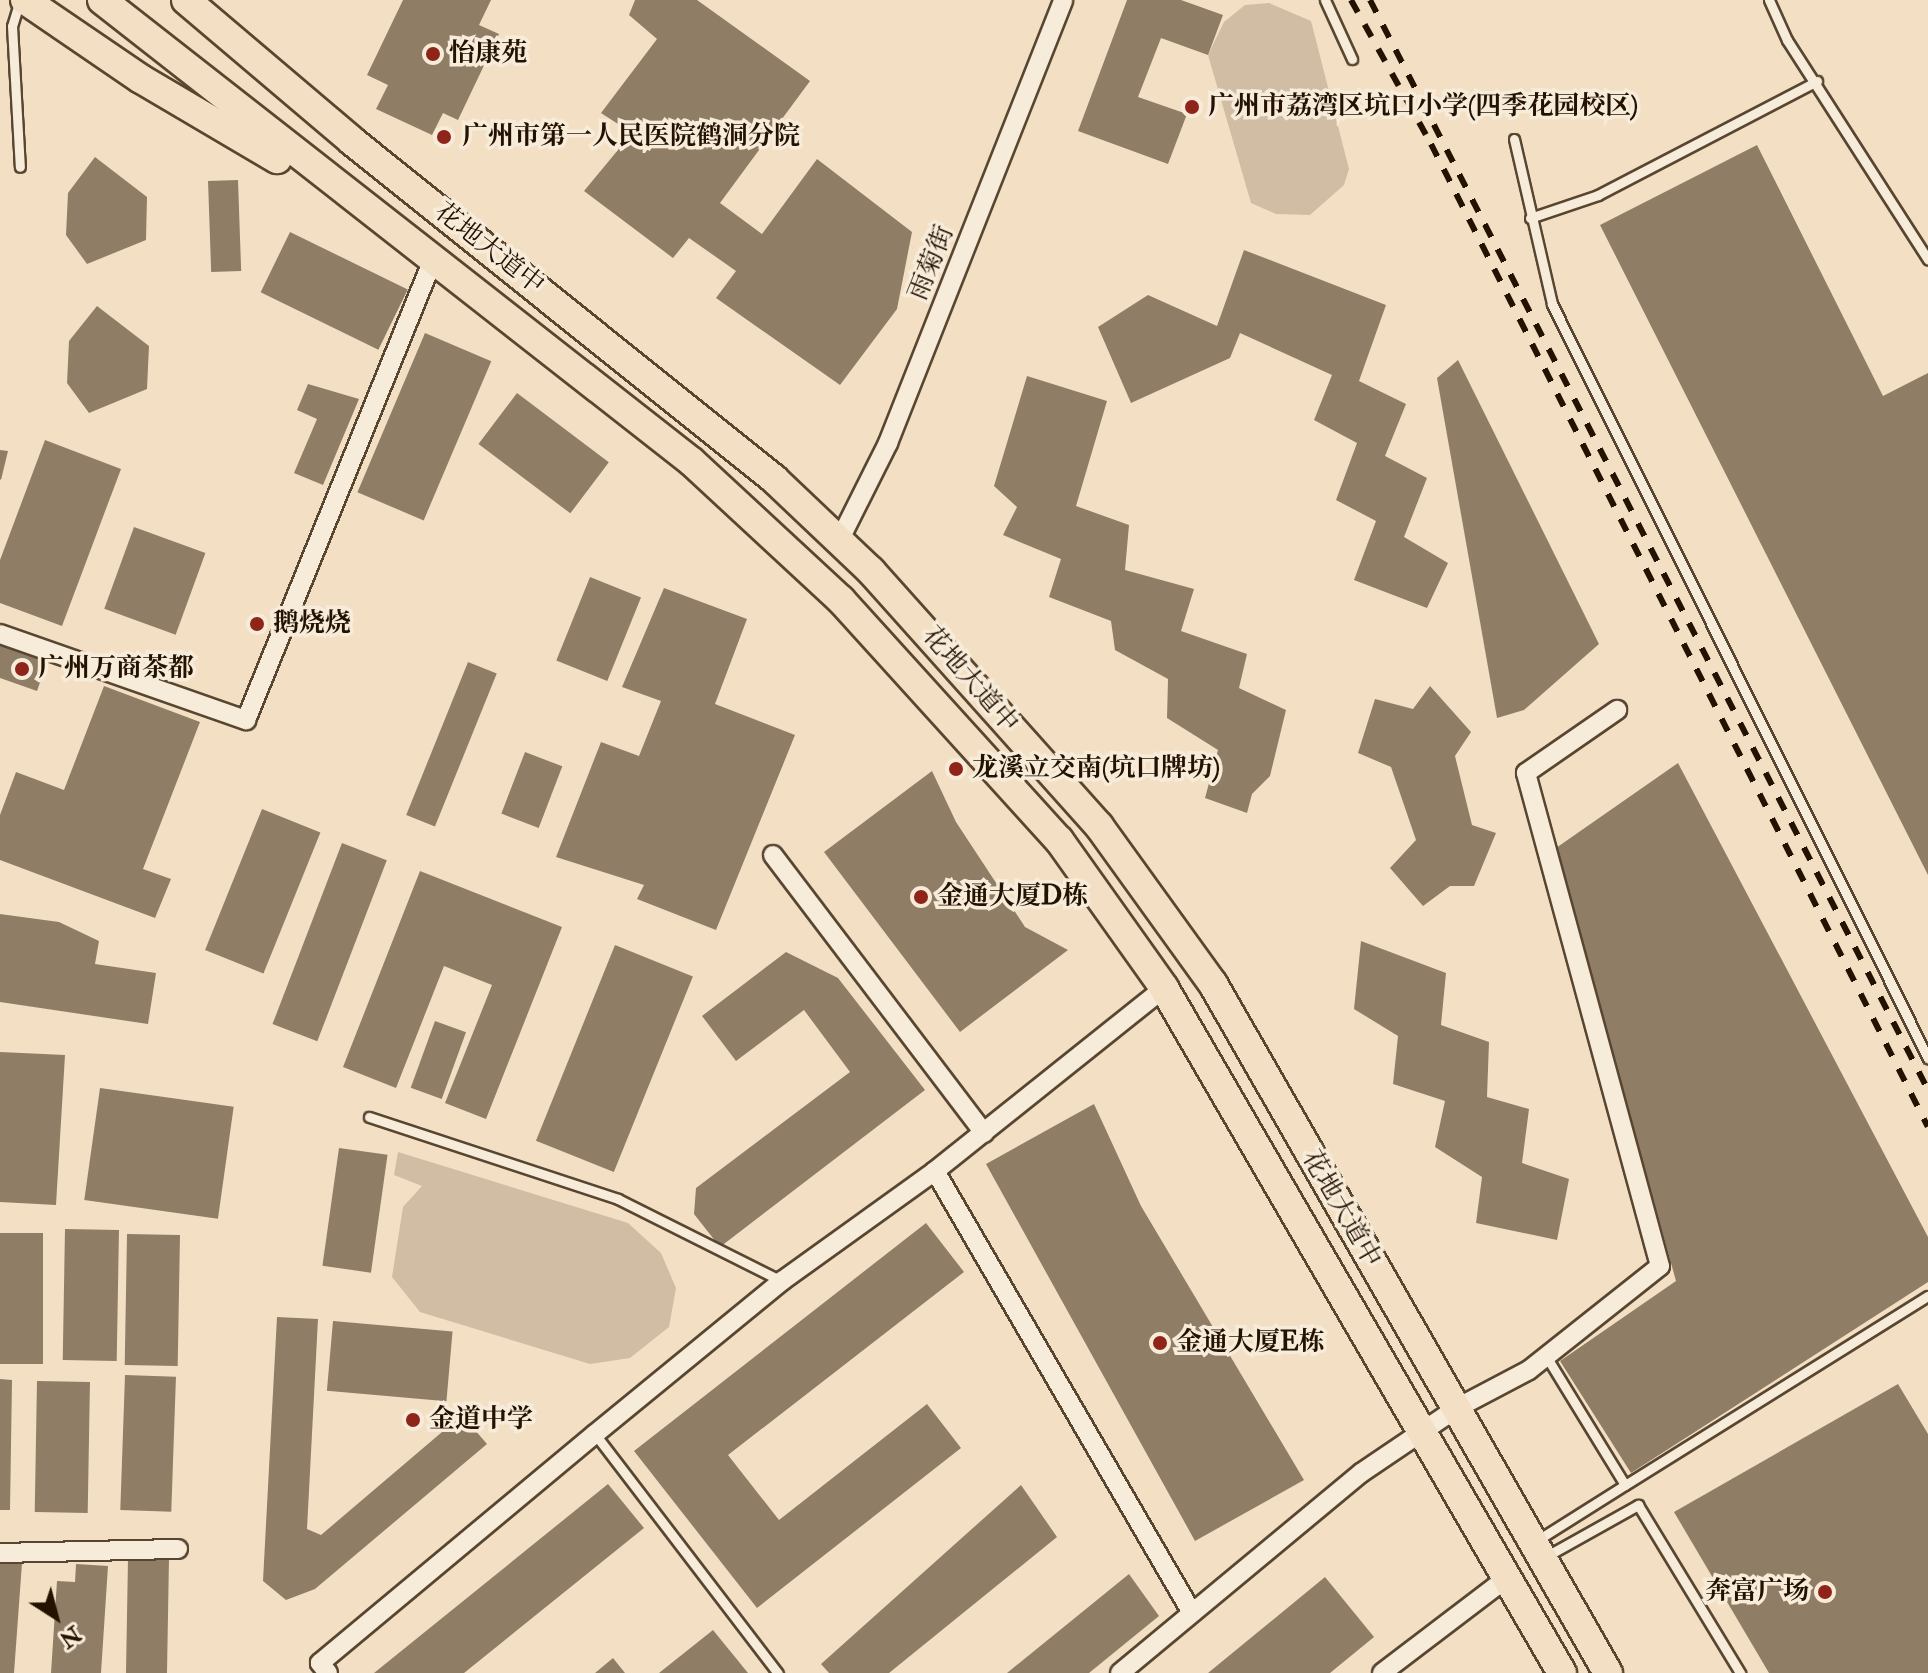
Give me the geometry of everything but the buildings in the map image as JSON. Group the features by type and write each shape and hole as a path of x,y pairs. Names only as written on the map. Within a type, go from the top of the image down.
{"main road":[{"path":"22,0 141,79 361,208"},
{"name":"花地大道中","path":"102,0 361,208 692,462 841,600 1059,840 1164,988 1562,1673"},
{"name":"花地大道中","path":"186,0 352,141 692,411 839,541 931,635 1069,792 1168,916 1213,984 1540,1549 1608,1673"}],"street":[{"name":"雨菊街","path":"839,541 888,443 1063,0"},
{"path":"0,634 246,720 432,261"},
{"path":"1120,1673 1421,1429 1546,1356 1660,1266 1526,773 1617,710"},
{"path":"773,855 984,1133"},
{"path":"328,1673 320,1663 595,1434 782,1281 935,1171 1164,988"},
{"path":"935,1171 1192,1613"},
{"path":"0,1553 178,1549"},
{"path":"1382,1673 1508,1577"}],"lane":[{"path":"20,167 12,26 22,0"},
{"path":"1325,0 1352,59"},
{"path":"1769,0 1787,40 1817,81 1928,260"},
{"path":"1530,218 1598,195 1817,81"},
{"path":"1514,139 1544,286 1557,315 1928,1058"},
{"path":"369,1117 618,1199 782,1281"},
{"path":"1540,1549 1625,1485 1928,1296"},
{"path":"1546,1356 1625,1485"},
{"path":"595,1434 778,1673"},
{"path":"1540,1549 1638,1505 1740,1673"}],"shaded area":[{"path":"1269,3 1311,21 1349,169 1344,185 1310,215 1276,214 1251,203 1208,55 1224,22 1245,5"},
{"path":"398,1152 628,1223 661,1253 676,1288 669,1327 630,1358 590,1364 420,1312 392,1277 403,1207 422,1186 394,1175"}],"railway":[{"path":"1351,0 1431,144 1928,1127"},
{"path":"1370,0 1928,1090"}],"place":[{"name":"怡康苑","path":"433,54"},
{"name":"广州市荔湾区坑口小学(四季花园校区)","path":"1192,107"},
{"name":"广州市第一人民医院鹤洞分院","path":"444,137"},
{"name":"鹅烧烧","path":"257,624"},
{"name":"广州万商茶都","path":"22,669"},
{"name":"龙溪立交南(坑口牌坊)","path":"956,769"},
{"name":"金通大厦D栋","path":"921,897"},
{"name":"金通大厦E栋","path":"1160,1343"},
{"name":"金道中学","path":"413,1420"},
{"name":"奔富广场","path":"1825,1592"}]}
